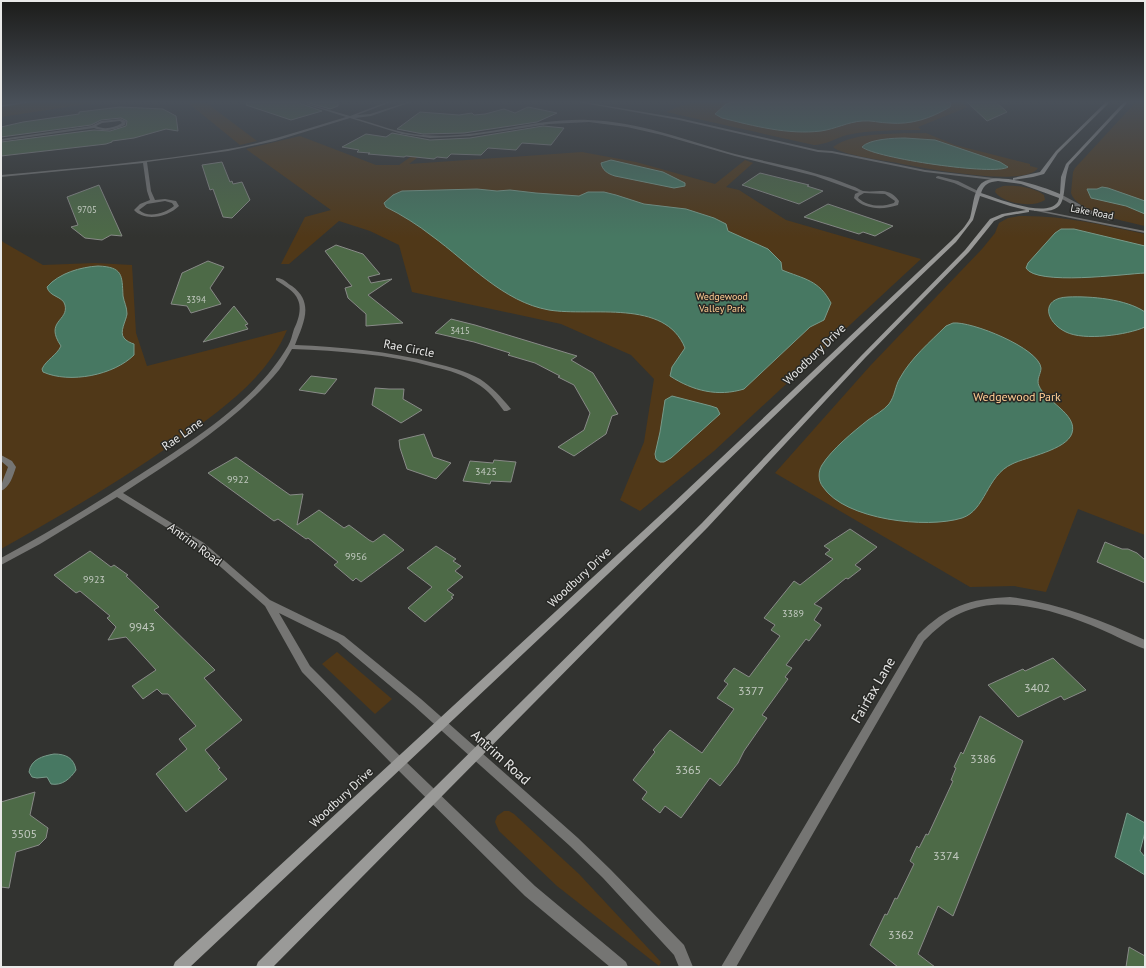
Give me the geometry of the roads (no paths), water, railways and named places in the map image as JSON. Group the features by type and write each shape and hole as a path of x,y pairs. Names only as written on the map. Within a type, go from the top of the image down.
{"main road":[{"path":"1035,210 1009,205 980,194 981,187 984,184 1033,176 1042,173 1062,147"},
{"path":"263,967 706,525 852,369 967,251 992,220 1004,215 1056,207 1061,202 1063,177 1067,165 1084,147"},
{"path":"1002,180 1035,186 1062,197"},
{"name":"Woodbury Drive","path":"180,967 730,454 945,249 970,221 980,194"}],"street":[{"path":"1,176 145,162 244,147"},
{"path":"709,147 827,178 863,192 882,193 892,196 897,201 892,205 887,206 868,204 856,198 857,195 863,192"},
{"path":"801,147 925,171 1002,180"},
{"path":"818,151 826,156 946,179 980,194"},
{"path":"145,162 149,191 153,201"},
{"name":"Lake Road","path":"1062,197 1096,215 1145,228"},
{"path":"153,201 170,201 177,206 160,214 146,215 137,213 138,208 153,201"},
{"name":"Lake Road","path":"1035,210 1145,232"},
{"name":"Rae Lane","path":"1,562 54,532 117,493 194,442 242,404 272,374 292,347 299,327 302,304 301,299 294,291 278,279"},
{"name":"Rae Circle","path":"292,347 348,349 378,353 443,367 467,375 485,386 507,409"},
{"path":"1,458 12,467 8,479 1,488"},
{"name":"Antrim Road","path":"117,493 201,545 267,603 341,639 441,724 574,842 607,874 679,950 686,967"},
{"name":"Fairfax Lane","path":"728,967 921,638 940,620 965,606 993,601 1029,602 1067,612 1101,624 1145,645"},
{"name":"Antrim Road","path":"267,603 306,670 530,891 621,967"}],"park label":[{"name":"Wedgewood Valley Park","path":"722,302"},
{"name":"Wedgewood Park","path":"1017,396"}]}
